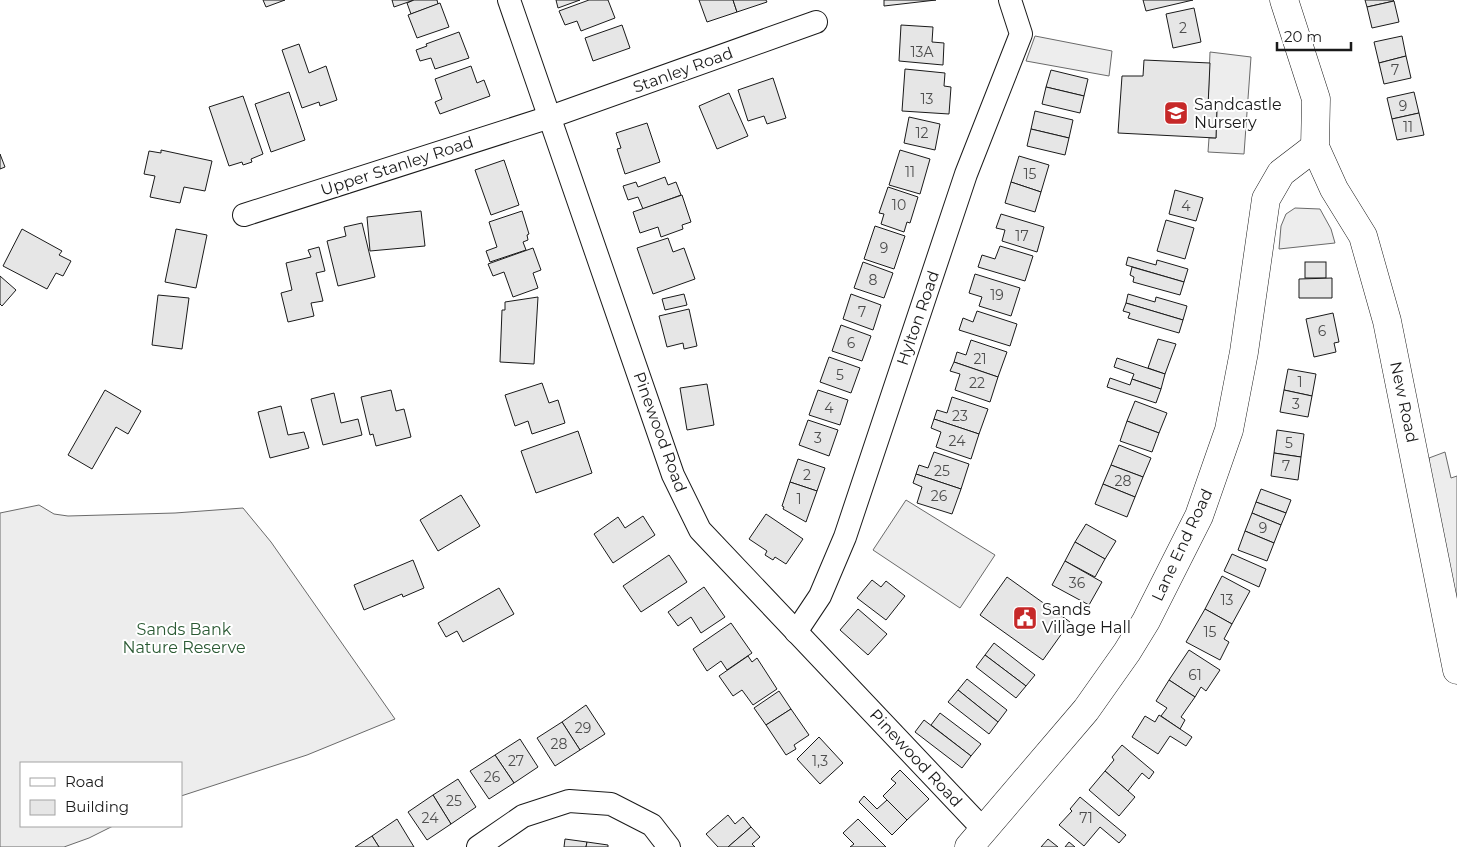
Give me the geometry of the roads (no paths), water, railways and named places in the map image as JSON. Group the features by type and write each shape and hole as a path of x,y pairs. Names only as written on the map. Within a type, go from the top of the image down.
{"main road":[{"path":"1284,0 1316,100 1315,147"},
{"name":"New Road","path":"1315,147 1334,189 1363,236 1387,321 1457,670"},
{"name":"Lane End Road","path":"976,838 1086,710 1127,652 1146,621 1199,516 1229,430 1244,352 1266,199 1281,173 1315,147"}],"street":[{"name":"Pinewood Road","path":"508,0 673,475 700,530 796,632 976,838"},
{"name":"Hylton Road","path":"796,632 820,596 845,537 966,174 1020,34 1010,0"},
{"name":"Stanley Road","path":"550,117 816,22"},
{"name":"Upper Stanley Road","path":"244,215 550,117"},
{"path":"478,847 523,816 569,801 611,804 652,825 669,847"}],"place":[{"name":"Sandcastle Nursery","path":"1176,113"},
{"name":"Sands Village Hall","path":"1025,618"}],"park label":[{"name":"Sands Bank Nature Reserve","path":"184,638"}]}
